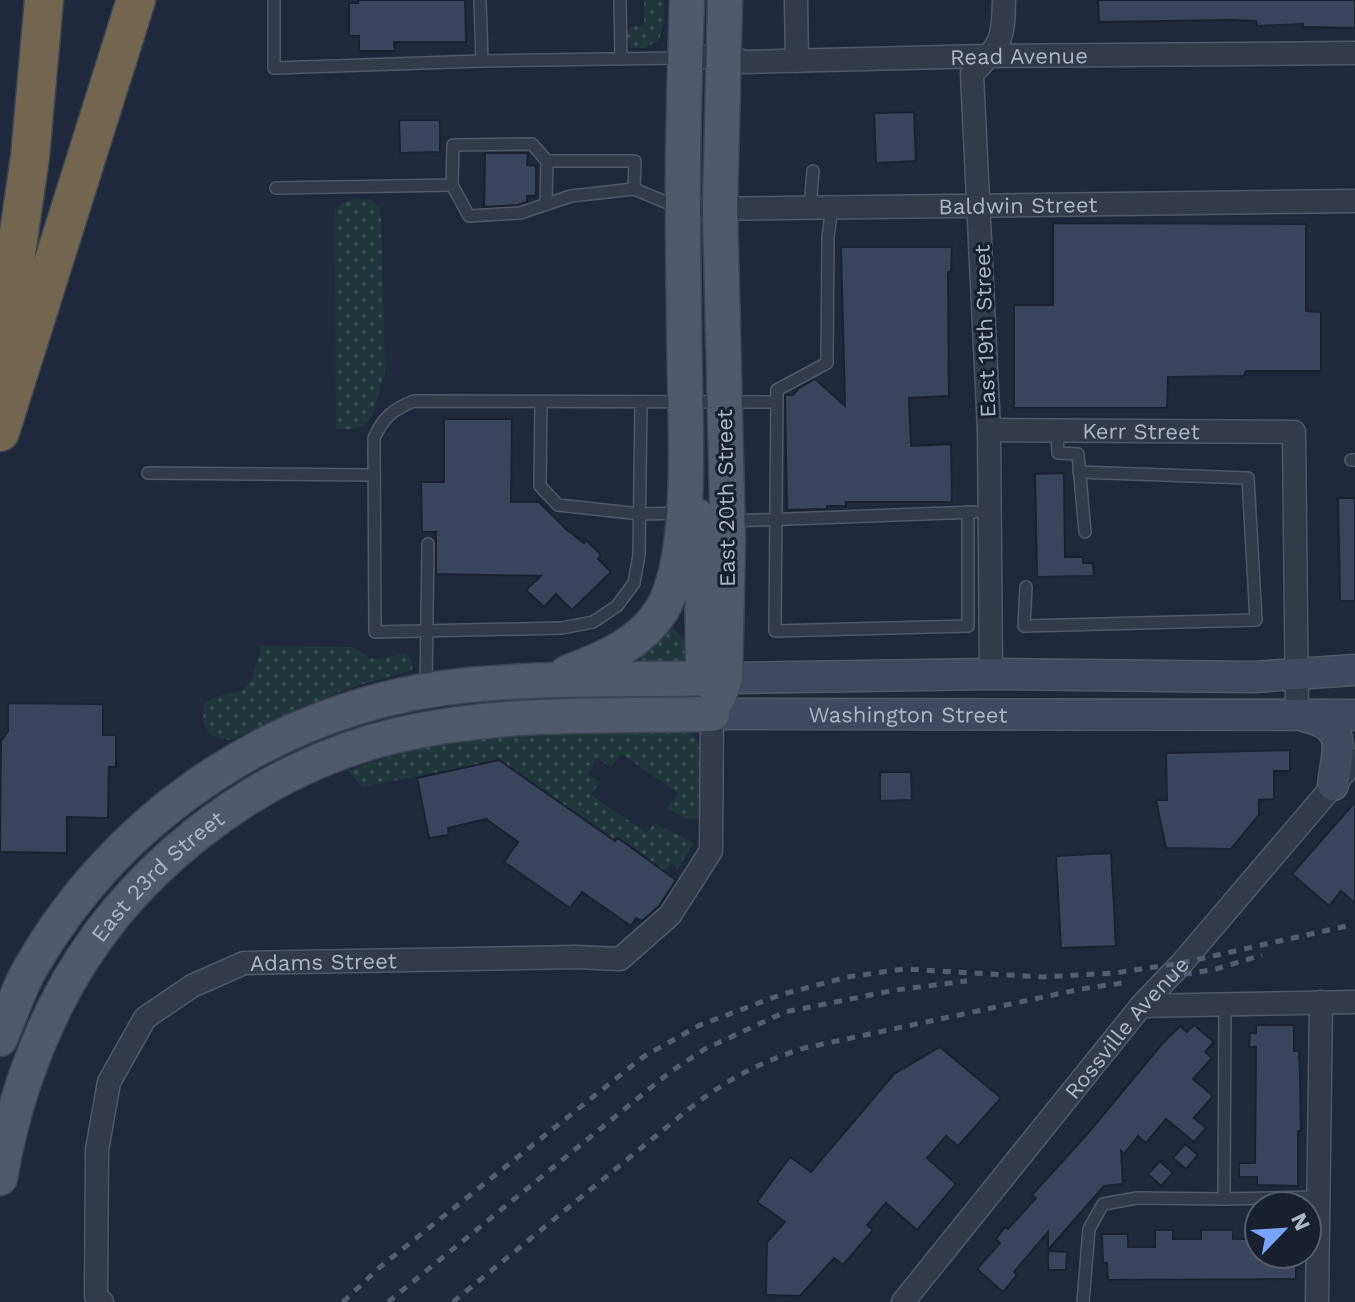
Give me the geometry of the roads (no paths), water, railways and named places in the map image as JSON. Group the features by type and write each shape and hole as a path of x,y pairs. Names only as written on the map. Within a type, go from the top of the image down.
{"highway":[{"path":"0,364 30,157 44,0"},
{"path":"0,432 136,0"}],"main road":[{"name":"East 20th Street","path":"686,466 683,209 687,0"},
{"name":"East 20th Street","path":"712,714 728,522 720,209 725,0"},
{"path":"548,681 622,650 643,633 662,609 675,579 686,466"},
{"path":"686,466 697,508 714,678"},
{"name":"Washington Street","path":"467,685 714,678"},
{"name":"East 23rd Street","path":"0,1039 30,968 102,867 150,819 207,777 255,749 327,717 467,685"},
{"name":"Washington Street","path":"460,724 524,717 712,714"},
{"name":"East 23rd Street","path":"0,1178 25,1077 56,1004 88,951 132,895 177,849 226,812 319,762 396,735 460,724"}],"street":[{"path":"796,0 797,61"},
{"name":"East 19th Street","path":"991,674 979,512 989,430 972,74 990,56 1003,35 1004,0"},
{"name":"Read Avenue","path":"686,58 725,56 745,62 1355,53"},
{"name":"Baldwin Street","path":"683,209 1355,201"},
{"name":"Kerr Street","path":"989,430 1294,432 1296,673"},
{"name":"Washington Street","path":"714,678 991,674 1253,677 1355,670"},
{"path":"1296,673 1297,715 1323,720 1333,727 1338,743 1333,785"},
{"name":"Washington Street","path":"712,714 1355,715"},
{"name":"East 20th Street","path":"620,959 670,915 711,851 712,714"},
{"name":"Rossville Avenue","path":"903,1302 1141,1006 1182,963 1355,760"},
{"name":"Adams Street","path":"102,1302 96,1296 97,1150 109,1082 145,1018 192,986 244,963 576,957 620,959"},
{"path":"1318,1190 1321,1002"},
{"path":"1141,1006 1355,1002"},
{"path":"1317,1270 1317,1302"}],"lane":[{"path":"274,0 274,68 686,58"},
{"path":"480,0 482,61"},
{"path":"620,0 621,59"},
{"path":"546,204 547,161 532,144 453,145 452,185 469,216 520,213 571,196 634,189 683,209"},
{"path":"547,161 635,161 634,189"},
{"path":"728,522 777,520 979,512 968,626 775,631 777,520 777,390 827,363 828,237 813,171"},
{"path":"276,188 452,185"},
{"path":"641,402 639,555 634,583 617,606 593,622 562,628 375,632 374,438 382,421 396,408 414,401 777,402"},
{"path":"541,402 540,486 558,505 640,514 683,513"},
{"path":"1057,431 1058,453 1078,454 1085,532"},
{"path":"1026,587 1024,626 1256,620 1248,478 1079,472"},
{"path":"148,473 374,475"},
{"path":"426,692 428,544"},
{"path":"1224,1199 1225,1004"},
{"path":"1083,1302 1089,1229 1103,1204 1137,1198 1243,1199"}],"railway":[{"path":"343,1302 380,1267 643,1057 700,1025 780,995 847,977 904,969 1043,977 1114,973 1182,963 1351,925"},
{"path":"1168,977 1216,969 1262,955"},
{"path":"388,1302 670,1072 705,1049 785,1012 896,990 967,981"},
{"path":"453,1302 690,1108 757,1066 804,1048 1081,989 1129,982"}]}
